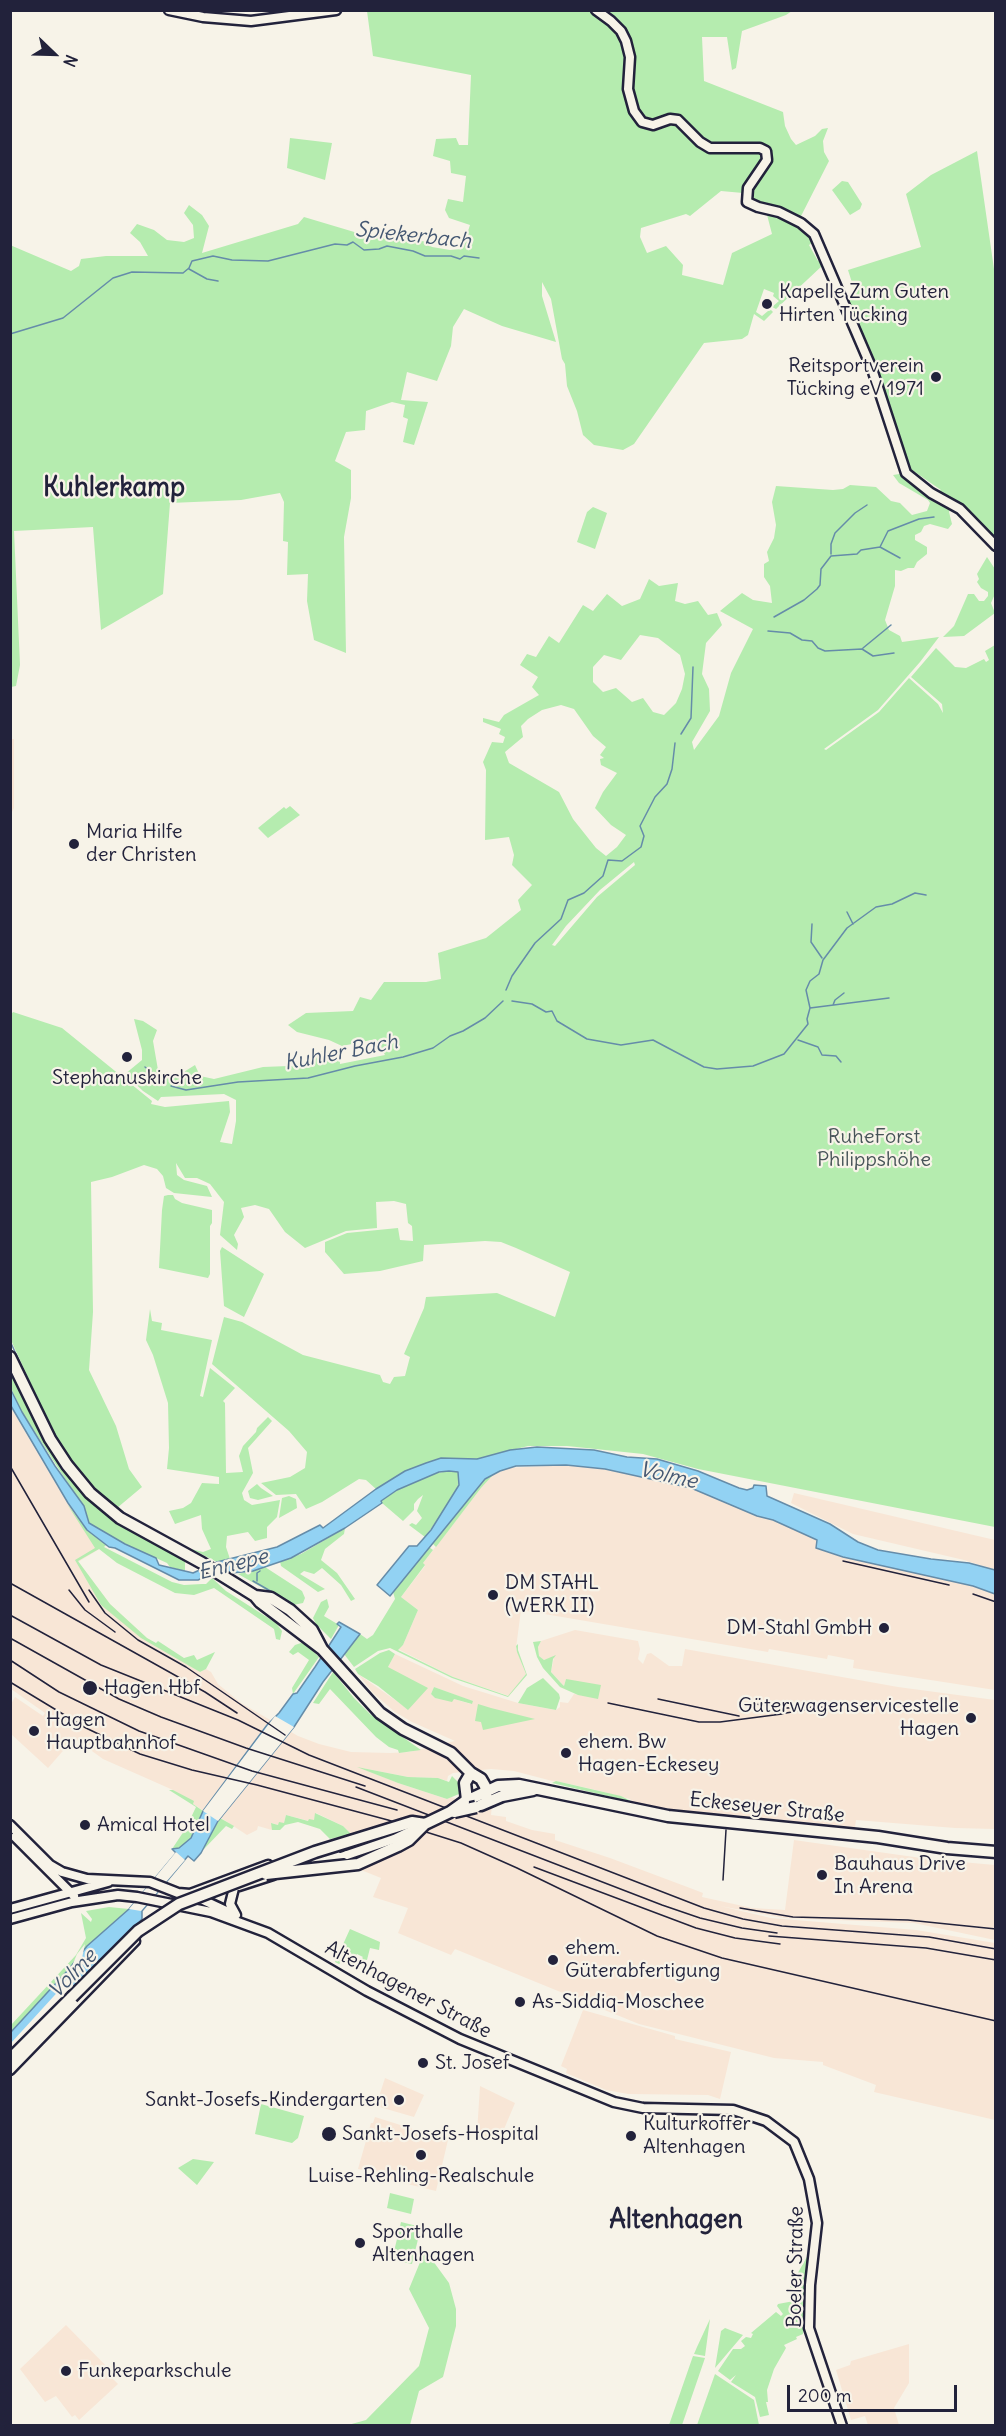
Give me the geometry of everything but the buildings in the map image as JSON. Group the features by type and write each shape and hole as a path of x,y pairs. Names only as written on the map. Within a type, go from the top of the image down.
{"main road":[{"path":"10,1357 50,1439 90,1494 120,1518 202,1563 255,1596 322,1649 380,1713 403,1729 451,1753 471,1773 484,1782 484,1796"},
{"path":"471,1773 506,1785"},
{"path":"469,1803 465,1783 471,1773"},
{"name":"Eckeseyer Straße","path":"424,1824 506,1785 519,1785 668,1816 878,1837 947,1848 996,1852"},
{"name":"Eckeseyer Straße","path":"484,1796 502,1796 537,1790"},
{"path":"10,2060 118,1949 147,1923 179,1904 295,1858 412,1822 424,1824"},
{"path":"254,1876 358,1864 409,1840 424,1824"}],"street":[{"path":"169,10 210,18 251,21 336,10"},
{"path":"596,10 621,31 626,41 630,57 628,89 634,111 642,123 653,125 670,119 678,120 700,142 710,148 760,148 766,152 767,160 748,188 747,202 750,205 779,212 814,234 872,369 906,473 917,484 960,509 994,545"},
{"name":"Eckeseyer Straße","path":"158,1918 184,1906 300,1864 347,1856 394,1839 424,1824"},
{"path":"10,1825 50,1864 68,1874 87,1879 111,1880"},
{"path":"10,1833 71,1898"},
{"name":"Eckeseyer Straße","path":"190,1894 272,1863 300,1864"},
{"path":"68,1874 71,1898"},
{"path":"10,1919 71,1898 111,1880"},
{"name":"Altenhagener Straße","path":"111,1880 142,1880 178,1893 190,1894 237,1916 247,1924"},
{"path":"234,1888 230,1901 237,1916"},
{"path":"10,2070 158,1918 165,1904 168,1889"},
{"name":"Altenhagener Straße","path":"71,1898 90,1900 108,1896 137,1897 211,1912 247,1924 284,1941 367,1991 442,2030 614,2102 643,2108 738,2111 766,2121 794,2142"},
{"path":"10,1909 71,1898"},
{"name":"Boeler Straße","path":"794,2142 809,2180 817,2223 810,2285 809,2328 842,2426"}],"shaded area":[{"path":"10,739 14,739 14,808 11,814"},
{"path":"10,1406 57,1486 106,1545 78,1562 110,1604 147,1638 200,1672 206,1669 211,1672 218,1684 241,1703 298,1736 319,1744 351,1752 390,1753 409,1752 455,1741 395,1712 373,1693 358,1674 408,1709 388,1667 395,1654 463,1686 518,1703 556,1710 560,1707 560,1702 568,1703 574,1694 598,1698 566,1679 564,1686 551,1672 554,1657 544,1660 539,1656 538,1647 541,1641 575,1630 638,1641 640,1649 638,1659 643,1664 647,1654 651,1653 669,1666 682,1666 685,1649 898,1687 995,1700 995,1829 856,1820 855,1827 661,1808 514,1771 491,1769 453,1773 448,1776 447,1781 438,1778 408,1777 362,1768 398,1783 447,1799 451,1797 481,1809 492,1805 491,1815 506,1817 506,1821 532,1830 555,1834 555,1840 703,1893 702,1897 752,1908 785,1910 794,1840 928,1859 995,1865 995,1940 914,1923 784,1918 720,1906 771,1918 916,1930 995,1943 995,2120 874,2092 876,2085 823,2065 823,2062 774,2058 639,2024 455,1949 451,1955 398,1933 408,1908 373,1897 381,1878 361,1870 351,1834 343,1826 316,1813 314,1820 309,1821 286,1815 284,1823 278,1825 272,1823 272,1830 258,1826 257,1830 247,1835 221,1818 218,1821 173,1790 103,1759 70,1737 66,1741 69,1744 48,1768 11,1734 11,1704 15,1697 43,1716 45,1713 11,1689","holes":["434,1687 472,1701 471,1704 454,1699 435,1698 431,1694"]},
{"path":"566,1465 604,1469 691,1488 817,1540 816,1548 843,1557 974,1586 995,1594 995,1690 853,1668 854,1660 828,1655 827,1659 769,1649 768,1652 521,1610 516,1648 526,1674 509,1696 453,1677 398,1649 403,1645 418,1610 401,1597 425,1566 423,1563 481,1488 493,1475 508,1468"},
{"path":"794,1493 995,1540 995,1570 964,1560 853,1534 791,1503"},
{"path":"583,2010 675,2036 675,2039 731,2052 720,2099 708,2095 628,2094 606,2090 566,2073 567,2069 561,2066"},
{"name":"Sankt-Josefs-Kindergarten","path":"385,2078 424,2095 414,2117 376,2106"},
{"path":"480,2086 515,2103 499,2141 477,2133"},
{"path":"375,2117 448,2140 436,2191 391,2180 391,2175 358,2169 371,2123"},
{"name":"Funkeparkschule","path":"66,2325 113,2373 110,2376 118,2384 79,2420 75,2415 72,2417 56,2396 45,2402 20,2369"},
{"path":"909,2344 909,2383 894,2408 899,2425 868,2425 865,2416 851,2420 836,2370 850,2365 851,2361"}],"green space":[{"path":"367,11 792,11 742,31 736,68 732,70 727,37 702,37 704,81 783,112 785,126 796,145 815,136 822,129 828,128 823,141 824,152 829,161 799,220 752,202 749,194 770,154 708,144 683,121 650,121 641,117 628,89 639,120 637,123 642,127 676,122 700,146 757,152 763,156 763,160 743,193 721,191 690,216 686,214 641,228 640,237 647,253 666,246 683,265 682,275 723,285 732,253 772,234 766,211 805,230 815,241 809,245 818,261 822,261 823,265 776,309 772,307 779,301 773,296 774,293 764,289 756,312 762,316 768,311 773,312 764,321 754,314 748,335 742,339 704,343 634,444 623,450 594,445 583,435 567,386 565,364 562,359 551,299 542,282 542,296 556,342 502,326 464,309 453,327 451,346 437,381 407,372 401,400 428,402 414,445 403,442 408,419 403,417 405,405 392,402 366,411 365,430 346,432 335,461 351,470 351,498 344,537 346,653 314,640 307,601 308,574 287,575 288,542 283,541 284,502 280,493 241,500 170,503 163,594 101,630 93,527 14,531 20,665 16,686 11,687 10,245 71,271 79,266 81,259 106,256 148,256 140,242 130,233 137,224 154,230 167,240 184,242 194,238 193,225 184,213 189,205 202,215 209,226 202,253 298,224 304,217 371,237 384,234 401,236 426,242 432,247 462,249 470,225 449,218 445,210 448,199 463,202 466,176 451,173 450,161 433,156 436,139 456,138 459,145 468,145 471,75 373,56"},
{"path":"290,138 332,143 325,180 287,168"},
{"name":"RuheForst Philippshöhe","path":"977,151 995,276 995,546 951,504 949,512 952,524 948,529 930,524 924,526 921,532 915,535 915,540 927,547 927,554 917,562 914,568 895,570 895,586 885,620 889,630 900,636 902,642 939,637 878,710 824,749 826,750 879,712 909,678 938,704 943,713 942,704 911,677 936,648 955,667 966,668 984,659 986,662 989,660 985,651 995,645 995,1527 698,1469 643,1454 567,1446 528,1446 477,1459 441,1458 405,1471 376,1489 366,1480 359,1479 306,1509 296,1494 276,1495 261,1483 290,1477 305,1468 307,1452 289,1431 212,1364 224,1317 242,1322 303,1355 380,1375 383,1382 390,1384 394,1377 405,1376 410,1357 404,1354 424,1308 426,1297 497,1293 555,1317 570,1272 501,1242 485,1241 424,1245 423,1261 380,1271 344,1274 325,1252 325,1242 347,1233 398,1228 400,1240 413,1241 412,1226 408,1223 406,1204 394,1201 376,1202 377,1228 346,1231 305,1248 285,1232 269,1209 255,1205 241,1208 244,1217 234,1235 238,1244 237,1250 220,1235 224,1202 210,1184 197,1178 185,1178 176,1163 177,1175 184,1180 207,1186 212,1197 174,1193 166,1188 163,1176 157,1169 144,1165 91,1182 93,1312 89,1370 116,1426 129,1469 142,1487 117,1508 92,1487 71,1461 47,1420 11,1340 10,1016 13,1012 62,1028 152,1101 151,1104 165,1107 229,1101 230,1112 220,1142 232,1144 236,1121 236,1100 224,1094 161,1097 158,1101 125,1074 142,1060 142,1050 134,1019 143,1021 157,1030 153,1041 158,1070 171,1080 195,1065 200,1076 214,1079 263,1067 314,1065 314,1052 339,1051 340,1064 385,1055 376,1039 342,1046 329,1040 297,1032 288,1025 306,1013 353,1011 360,997 371,1000 384,982 426,982 441,979 438,953 486,938 521,910 518,900 532,885 512,865 514,855 509,837 485,840 486,770 483,762 492,742 503,743 505,737 499,734 501,729 483,722 483,718 499,722 504,715 539,695 532,687 538,677 520,665 527,654 536,657 549,636 559,643 583,605 593,611 607,594 622,606 640,599 649,579 659,586 678,583 675,601 685,604 698,601 708,615 717,613 722,625 706,643 702,674 709,689 710,711 692,742 694,750 719,716 731,673 753,629 720,611 742,593 753,600 772,603 770,586 764,577 764,564 769,561 767,552 774,538 776,525 772,502 776,486 833,490 843,489 850,485 876,487 891,501 900,503 912,515 927,511 930,503 899,483 893,475 906,473 931,493 941,490 909,468 848,298 854,289 848,270 921,247 906,194 931,175","holes":["640,635 658,638 680,655 685,674 682,689 676,703 664,715 653,712 643,698 632,702 616,688 603,692 593,682 593,667 604,655 621,660","561,705 574,709 593,736 606,747 600,755 604,758 600,759 601,765 617,773 595,808 611,825 626,835 606,856 596,848 573,819 559,792 509,763 505,752 523,737 521,726 542,710","634,862 635,865 597,897 555,946 552,945 566,926 600,890"]},
{"path":"842,181 848,182 862,204 860,209 850,215 832,190"},
{"path":"593,507 607,513 595,549 577,542 587,512"},
{"path":"987,557 995,569 995,594 991,603 995,613 964,636 943,637 954,626 968,594 974,594 979,601 984,601 988,596 988,592 977,582 979,579 977,574"},
{"path":"290,806 300,815 268,838 258,828 284,807 286,809"},
{"path":"173,1195 182,1203 212,1210 208,1278 159,1268 162,1210 164,1196"},
{"path":"222,1247 264,1274 244,1317 224,1306 220,1251"},
{"path":"150,1309 152,1321 162,1323 161,1330 212,1340 200,1396 203,1397 210,1368 235,1388 223,1401 225,1403 226,1473 243,1472 239,1456 243,1446 268,1417 272,1421 248,1448 253,1473 242,1493 244,1500 252,1505 280,1500 277,1517 267,1527 267,1538 255,1541 248,1532 227,1536 226,1547 230,1559 217,1562 191,1549 203,1552 211,1549 202,1529 201,1515 175,1524 169,1511 183,1508 191,1503 202,1483 219,1484 219,1477 167,1469 168,1403 146,1340"},
{"path":"10,1367 39,1430 80,1489 180,1556 185,1560 185,1571 170,1567 167,1563 125,1544 89,1523 71,1488 22,1412 11,1388"},
{"path":"458,1472 460,1482 447,1506 425,1537 409,1525 412,1523 416,1525 422,1518 417,1511 423,1495 414,1504 414,1510 403,1521 381,1501 397,1490 432,1474"},
{"path":"493,1475 436,1547 432,1543 485,1479"},
{"path":"257,1484 273,1496 258,1500 250,1498 248,1491"},
{"path":"289,1496 296,1499 297,1508 279,1518 282,1498"},
{"path":"67,1504 87,1530 106,1545 104,1547 172,1582 184,1585 206,1584 212,1578 226,1591 276,1623 282,1631 280,1640 276,1639 274,1629 214,1588 194,1595 175,1593 117,1563 99,1549 78,1561 110,1604 147,1638 156,1643 158,1641 184,1658 194,1655 197,1660 215,1652 206,1669 200,1672 141,1638 101,1605 75,1560 95,1548"},
{"path":"345,1528 344,1534 325,1549 321,1560 337,1573 355,1599 351,1601 341,1585 322,1568 314,1574 304,1571 300,1574 325,1589 318,1592 281,1566 280,1561 301,1554"},
{"path":"429,1547 433,1550 423,1563 425,1565 401,1597 418,1610 403,1645 398,1650 453,1677 508,1696 526,1674 517,1652 518,1644 527,1675 508,1697 452,1678 390,1648 378,1651 354,1667 344,1654 360,1634 367,1639 373,1635 395,1599 393,1592"},
{"path":"265,1567 302,1591 305,1598 303,1603 293,1605 238,1574"},
{"path":"327,1599 329,1607 324,1616 339,1625 331,1639 313,1618 321,1602"},
{"path":"541,1641 538,1647 539,1656 544,1660 556,1655 551,1672 561,1683 564,1686 566,1679 601,1685 598,1699 578,1695 560,1687 543,1668 537,1657 533,1642"},
{"path":"306,1644 319,1657 293,1694 292,1688 309,1660 298,1652 293,1655 289,1652 295,1645"},
{"path":"389,1650 395,1654 388,1667 428,1688 408,1710 378,1686 358,1674 355,1669"},
{"path":"333,1672 370,1714 421,1750 399,1753 398,1750 389,1747 376,1737 330,1689 319,1704 313,1703"},
{"path":"543,1678 559,1694 556,1710 518,1703 527,1688"},
{"path":"434,1687 473,1701 472,1704 454,1699 452,1702 435,1698 431,1694"},
{"path":"478,1704 535,1719 483,1730 481,1722 475,1721"},
{"path":"357,1767 408,1777 438,1778 449,1782 452,1776 458,1782 459,1794 447,1799"},
{"path":"556,1781 621,1796 633,1802 552,1783"},
{"path":"169,1790 194,1801 193,1804 203,1811 191,1838 179,1848 172,1849 196,1807"},
{"path":"315,1813 343,1826 351,1834 330,1839 320,1829 298,1822 285,1825 280,1830 272,1830 271,1823 278,1825 279,1822 284,1823 286,1815 308,1821 309,1819 314,1820"},
{"path":"220,1818 234,1826 232,1829 226,1826 204,1849 204,1846"},
{"path":"109,1907 129,1909 87,1946 11,2032 11,2025 76,1955 86,1938 81,1913 91,1922 92,1919 86,1911"},
{"path":"350,1929 380,1942 379,1950 370,1948 367,1960 361,1959 363,1957 357,1954 353,1961 347,1958 339,1964 335,1962"},
{"path":"261,2104 304,2116 298,2138 292,2143 255,2134"},
{"path":"193,2159 214,2162 197,2185 178,2168"},
{"path":"390,2193 414,2199 411,2214 387,2208"},
{"path":"401,2222 421,2227 412,2264 392,2260"},
{"path":"425,2250 449,2283 456,2309 456,2326 443,2377 419,2391 410,2425 348,2425 366,2420 419,2366 429,2328 409,2289"},
{"path":"809,2253 803,2302 803,2334 784,2345 786,2348 774,2369 767,2390 768,2402 766,2402 769,2415 760,2417 755,2397 731,2382 736,2375 730,2380 718,2371 733,2349 741,2349 745,2346 741,2341 746,2337 751,2338 753,2334 751,2333 776,2312 781,2316 783,2314 778,2304 794,2301 796,2293 790,2287"},
{"path":"710,2319 705,2356 694,2354 697,2347"},
{"path":"725,2328 743,2335 715,2368 721,2331"},
{"path":"693,2356 705,2358 682,2425 669,2425"},
{"path":"715,2374 754,2400 759,2425 697,2425"}],"water":[{"path":"10,1388 55,1466 84,1506 89,1523 125,1544 156,1558 159,1565 193,1573 217,1562 277,1547 320,1525 323,1528 376,1489 405,1471 426,1463 441,1458 477,1459 510,1450 537,1447 594,1450 627,1457 657,1459 698,1471 747,1490 753,1488 754,1485 766,1486 767,1496 830,1524 858,1542 878,1550 969,1563 995,1570 995,1594 973,1586 843,1557 816,1548 817,1540 691,1488 605,1469 566,1465 516,1466 485,1479 390,1596 377,1585 409,1546 417,1546 431,1530 459,1485 458,1472 439,1472 397,1490 345,1528 291,1558 253,1571 209,1575 198,1580 179,1580 109,1547 87,1530 68,1503 11,1406"},
{"name":"Volme","path":"339,1622 360,1634 323,1682 294,1727 218,1821 201,1853 194,1861 188,1856 142,1911 142,1919 11,2054 11,2032 87,1946 129,1909 176,1853 172,1849 179,1848 191,1838 203,1811 267,1725 293,1694 297,1693 315,1667 341,1627 337,1624"}],"pier":[{"path":"275,1716 294,1727 218,1821 203,1811"},
{"path":"176,1852 185,1860 141,1911 129,1909"},
{"path":"85,1944 79,1972 68,1992 11,2052 11,2043 64,1985 77,1954"}],"waterway":[{"name":"Spiekerbach","path":"10,334 63,318 113,278 132,272 183,273 192,261 213,256 232,260 268,261 335,244 347,245 353,242 364,250 387,246 425,256 479,258"},
{"path":"189,269 207,279 218,281"},
{"path":"831,554 831,544 835,533 855,513 867,505"},
{"path":"774,617 804,600 817,589 820,585 821,569 831,556 857,554 861,550 880,547 888,531 919,519 934,517"},
{"path":"880,547 900,558"},
{"path":"863,648 891,625"},
{"path":"768,631 790,633 802,640 812,641 818,648 825,651 862,649 873,656 894,653"},
{"path":"681,734 691,718 693,667"},
{"path":"506,990 512,976 535,943 561,919 568,900 584,893 603,876 608,860 622,861 641,847 644,836 640,826 655,797 667,784 672,769 675,743"},
{"name":"Kuhler Bach","path":"512,1001 532,1004 546,1012 552,1011 557,1021 587,1039 621,1045 653,1040 704,1067 717,1069 753,1066 784,1054 808,1024 810,1008 806,990 810,981 819,974 823,960 847,928 876,907 892,904 915,893 926,895"},
{"path":"847,912 853,924"},
{"path":"812,924 811,942 822,958"},
{"path":"833,1005 835,1000 844,993"},
{"path":"810,1008 889,998"},
{"name":"Kuhler Bach","path":"171,1086 186,1090 238,1082 308,1078 403,1057 433,1048 450,1036 485,1018 503,1001"},
{"path":"798,1040 818,1047 822,1055 836,1056 841,1062"},
{"name":"Kuhler Bach","path":"145,1067 154,1074"},
{"path":"10,1341 39,1404"},
{"path":"49,1424 69,1459"},
{"name":"Ennepe","path":"257,1581 257,1573 260,1571"},
{"name":"Ennepe","path":"253,1581 293,1604"}],"railway":[{"path":"10,1466 89,1602"},
{"path":"843,1561 949,1585"},
{"path":"10,1583 205,1692 237,1713"},
{"path":"69,1590 85,1610 115,1632"},
{"path":"89,1590 105,1613 138,1640 186,1667 285,1735"},
{"path":"973,1594 996,1602"},
{"path":"10,1615 101,1665 238,1720 309,1755 704,1908 743,1919 782,1926 929,1937 996,1949"},
{"path":"10,1638 119,1699 161,1717 246,1748 365,1786"},
{"path":"10,1660 59,1692 139,1731 252,1771 397,1810"},
{"path":"10,1682 86,1728 140,1754 192,1770 388,1820 461,1843 657,1936 722,1958 996,2021"},
{"path":"658,1699 739,1716"},
{"path":"608,1703 699,1722 720,1722 782,1714"},
{"path":"755,1704 786,1708 823,1707"},
{"path":"774,1715 804,1710"},
{"path":"356,1787 662,1905 700,1918 777,1933"},
{"path":"723,1880 726,1830"},
{"path":"534,1867 696,1928 735,1938 780,1944"},
{"path":"740,1908 793,1917 908,1920 996,1929"},
{"path":"769,1936 926,1948 996,1960"}],"place":[{"name":"Kapelle Zum Guten Hirten Tücking","path":"767,304"},
{"name":"Reitsportverein Tücking eV 1971","path":"936,377"},
{"name":"Maria Hilfe der Christen","path":"74,844"},
{"name":"Stephanuskirche","path":"127,1057"},
{"name":"DM STAHL (WERK II)","path":"493,1595"},
{"name":"DM-Stahl GmbH","path":"884,1628"},
{"name":"Hagen Hbf","path":"90,1688"},
{"name":"Güterwagenservicestelle Hagen","path":"971,1718"},
{"name":"Hagen Hauptbahnhof","path":"34,1731"},
{"name":"ehem. Bw Hagen-Eckesey","path":"566,1753"},
{"name":"Amical Hotel","path":"85,1825"},
{"name":"Bauhaus Drive In Arena","path":"822,1875"},
{"name":"ehem. Güterabfertigung","path":"553,1960"},
{"name":"As-Siddiq-Moschee","path":"520,2002"},
{"name":"St. Josef","path":"423,2063"},
{"name":"Sankt-Josefs-Kindergarten","path":"399,2100"},
{"name":"Sankt-Josefs-Hospital","path":"329,2134"},
{"name":"Kulturkoffer Altenhagen","path":"631,2136"},
{"name":"Luise-Rehling-Realschule","path":"421,2155"},
{"name":"Sporthalle Altenhagen","path":"360,2243"},
{"name":"Funkeparkschule","path":"66,2371"}],"district":[{"name":"Kuhlerkamp","path":"114,489"},
{"name":"Altenhagen","path":"676,2221"}]}
